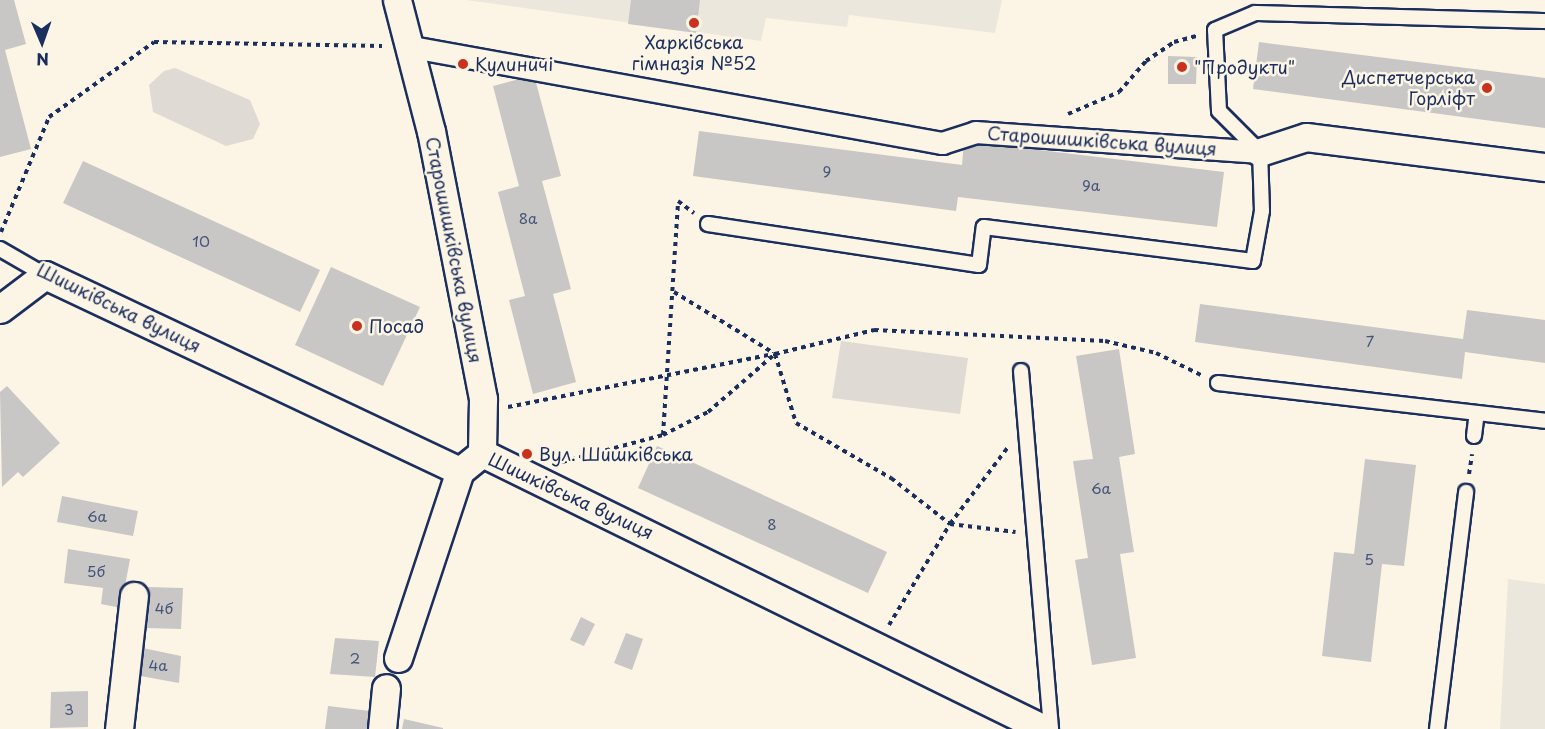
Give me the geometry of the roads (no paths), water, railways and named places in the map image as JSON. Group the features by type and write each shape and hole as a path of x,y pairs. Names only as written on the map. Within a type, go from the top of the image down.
{"street":[{"name":"Старошишківська вулиця","path":"397,0 412,47 483,413 482,453"},
{"name":"Старошишківська вулиця","path":"412,47 942,143 975,132 1260,152 1305,137 1545,167"},
{"path":"0,309 45,275"},
{"name":"Шишківська вулиця","path":"45,275 459,471 482,453 1044,729"},
{"path":"398,658 459,471"},
{"path":"119,729 134,596"},
{"path":"382,729 386,688"}],"lane":[{"path":"708,225 979,265 984,226 1253,261 1262,211 1260,152 1220,111 1215,30 1255,13 1545,21"},
{"name":"Шишківська вулиця","path":"0,249 45,275"},
{"path":"1021,371 1051,729"},
{"path":"1218,383 1545,421"},
{"path":"1474,436 1477,413"},
{"path":"1437,729 1466,492"}],"place":[{"name":"Харківська гімназія №52","path":"694,23"},
{"name":"Кулиничі","path":"463,64"},
{"name":"\"Продукти\"","path":"1182,67"},
{"name":"Диспетчерська Горліфт","path":"1487,88"},
{"name":"Посад","path":"357,326"},
{"name":"Вул. Шишківська","path":"527,454"}]}
